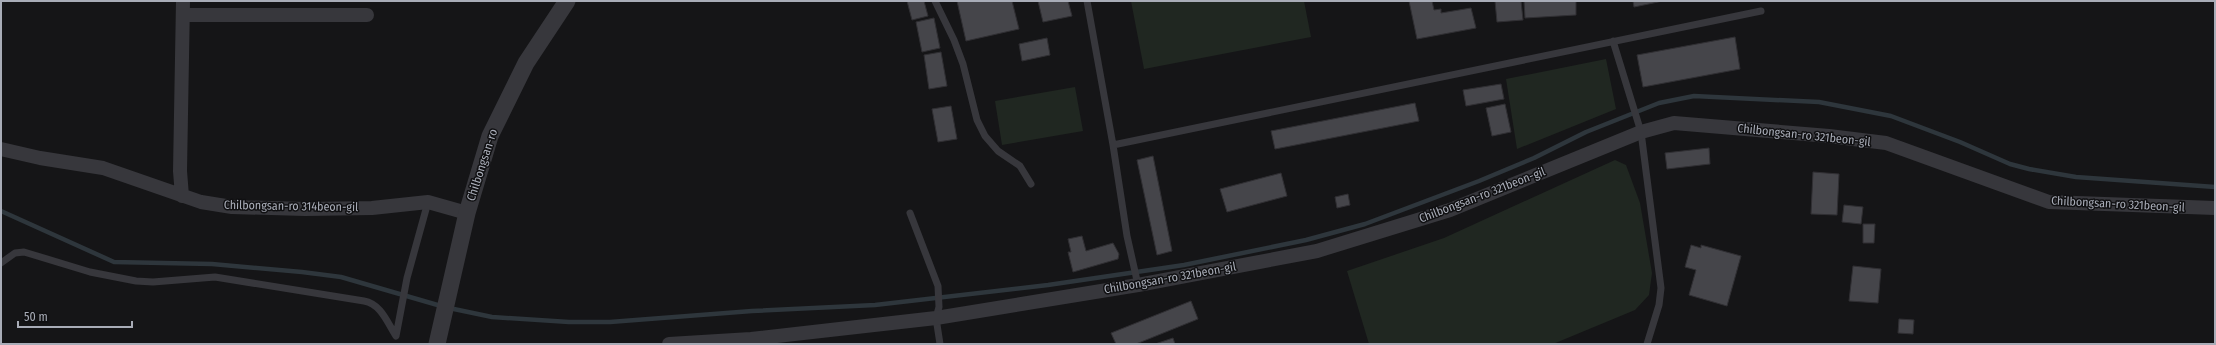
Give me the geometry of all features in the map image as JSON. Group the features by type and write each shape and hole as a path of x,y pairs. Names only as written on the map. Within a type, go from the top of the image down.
{"street":[{"path":"182,196 180,171 183,1"},
{"name":"Chilbongsan-ro","path":"438,337 450,280 467,213 490,136 526,63 567,1"},
{"path":"183,15 367,16"},
{"name":"Chilbongsan-ro 321beon-gil","path":"669,344 751,338 1138,285 1317,251 1450,210 1641,132 1674,123 1829,136 1886,143 2049,202 2215,208"},
{"name":"Chilbongsan-ro 314beon-gil","path":"1,149 40,158 103,168 201,202 246,208 372,208 428,202 467,213"}],"lane":[{"path":"935,1 954,40 963,64 977,120 985,136 998,151 1020,166 1031,184"},
{"path":"1086,1 1113,145 1132,260 1138,285"},
{"path":"1113,145 1761,11"},
{"path":"1613,41 1629,99 1641,132 1661,288 1659,306 1647,344"},
{"path":"1,263 15,253 24,252 90,272 136,281 153,282 215,277 371,302 378,307 396,336 407,278 428,202"},
{"path":"910,213 938,286 937,312 940,344"}],"shaded area":[{"path":"1131,1 1304,1 1311,37 1144,69"},
{"path":"1606,59 1616,109 1517,149 1506,79"},
{"path":"1075,87 1083,131 1002,145 995,101"},
{"path":"1615,160 1626,165 1640,203 1652,273 1649,295 1635,310 1553,344 1369,344 1347,271 1444,238"}],"building":[{"path":"907,1 924,1 928,16 912,20"},
{"path":"957,1 1012,1 1019,29 966,41"},
{"path":"1038,1 1068,1 1072,16 1043,22"},
{"path":"1409,1 1432,1 1434,10 1441,9 1441,13 1471,8 1476,28 1417,39"},
{"path":"1495,1 1521,1 1523,20 1497,22"},
{"path":"1524,1 1576,1 1576,15 1525,18"},
{"path":"1633,1 1663,1 1634,7"},
{"path":"934,18 940,48 922,52 916,22"},
{"path":"1735,37 1740,69 1643,87 1637,55"},
{"path":"1047,38 1050,55 1022,61 1019,44"},
{"path":"941,52 947,86 929,89 924,55"},
{"path":"1501,84 1504,99 1466,106 1463,90"},
{"path":"1415,103 1419,121 1275,149 1271,131"},
{"path":"1505,104 1511,132 1492,136 1486,108"},
{"path":"951,106 957,139 938,142 932,109"},
{"path":"1709,148 1710,164 1667,169 1665,153"},
{"path":"1153,156 1172,251 1157,255 1137,160"},
{"path":"1813,172 1839,174 1837,215 1811,214"},
{"path":"1281,173 1287,196 1227,212 1220,189"},
{"path":"1348,194 1350,205 1337,208 1335,197"},
{"path":"1844,205 1863,207 1861,224 1842,222"},
{"path":"1863,224 1875,224 1874,243 1863,243"},
{"path":"1082,236 1086,251 1113,243 1119,254 1118,259 1073,272 1068,252 1071,252 1068,239"},
{"path":"1691,245 1701,248 1701,245 1741,256 1727,306 1689,295 1696,270 1685,267"},
{"path":"1853,266 1881,269 1878,303 1849,301"},
{"path":"1191,301 1198,319 1136,344 1116,344 1111,333"},
{"path":"1899,319 1914,320 1913,334 1898,333"},
{"path":"1173,338 1175,344 1155,344"}],"waterway":[{"path":"449,308 492,317 569,322 610,322 752,311 875,305 1048,285 1184,265 1306,240 1365,224 1479,181 1534,158 1586,132 1659,103 1694,96 1819,102 1891,116 1960,142 2010,164 2029,169 2076,177 2215,187"},
{"path":"1,211 114,262 212,264 341,277 441,306"}]}
